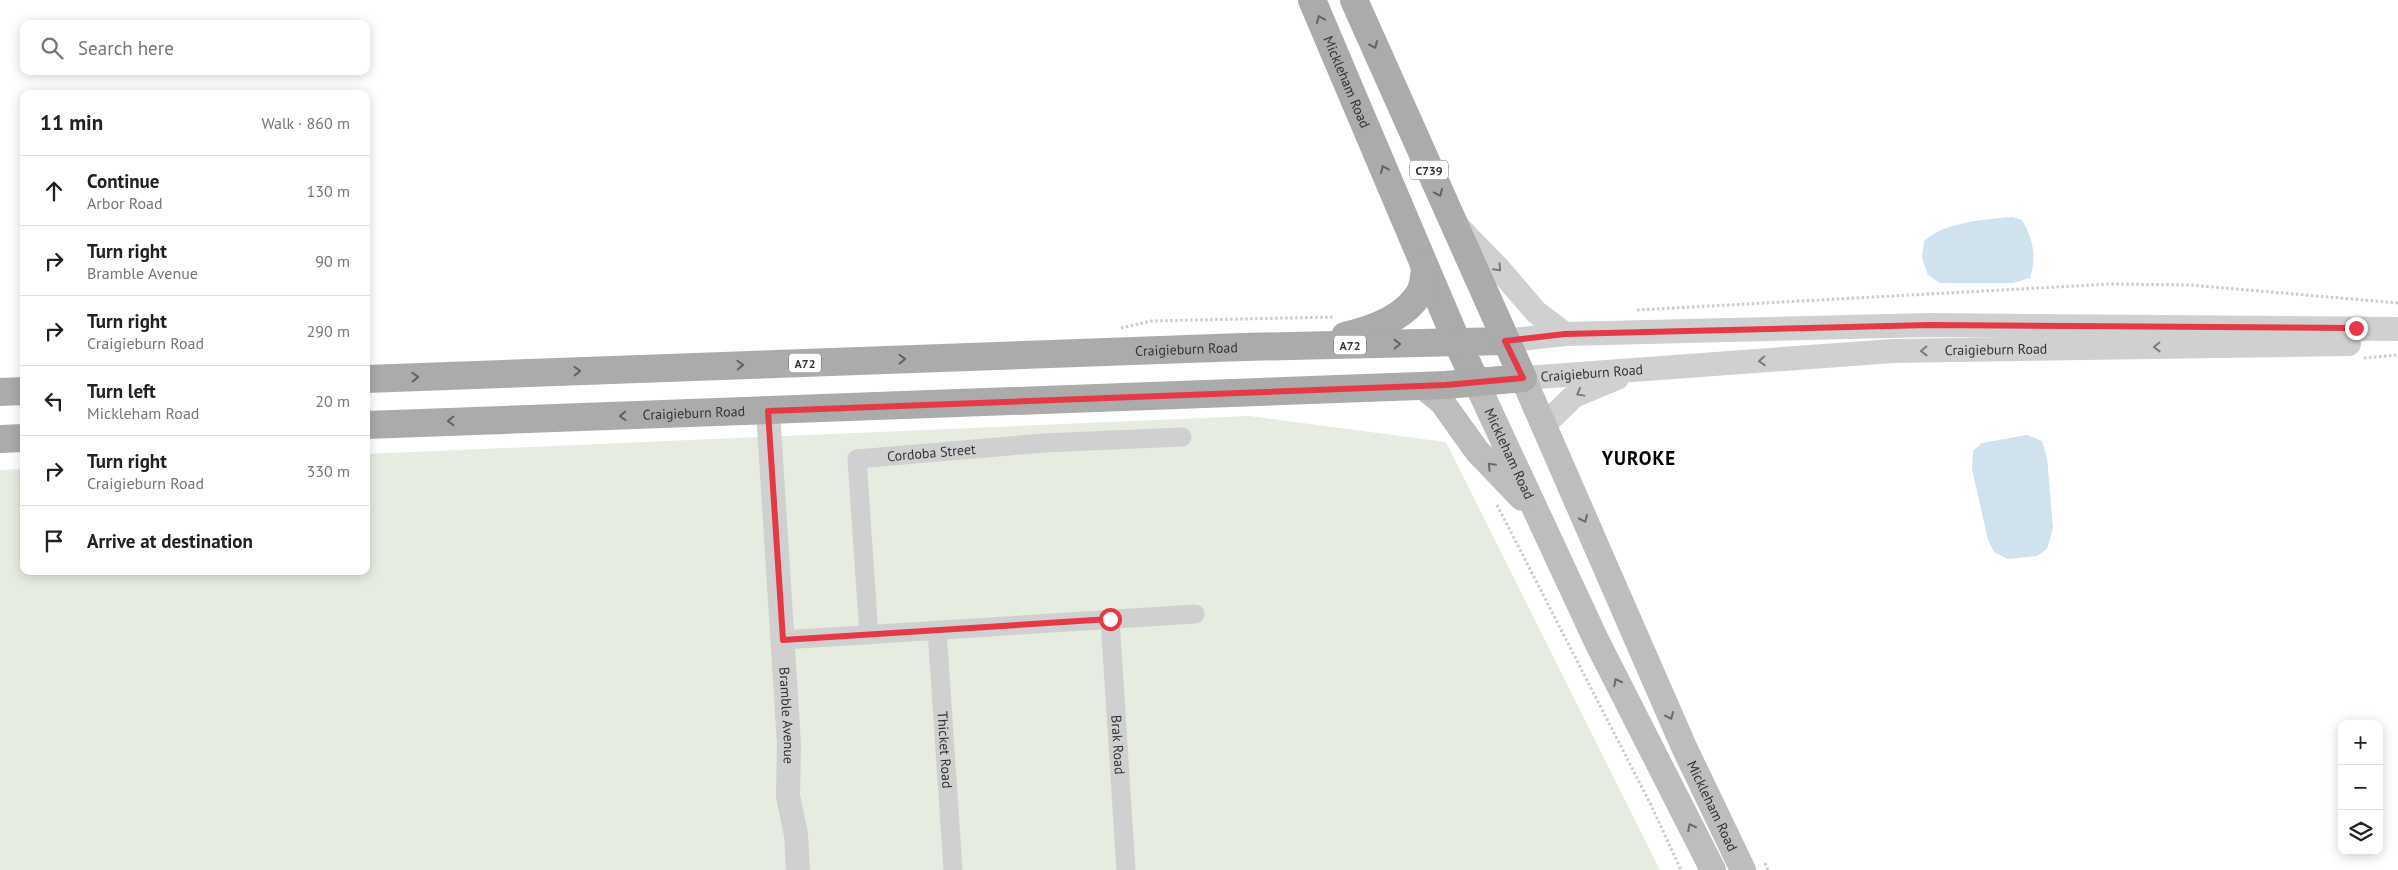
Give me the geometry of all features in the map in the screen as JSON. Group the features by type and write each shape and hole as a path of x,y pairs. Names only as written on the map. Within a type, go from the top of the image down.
{"main road":[{"name":"Mickleham Road","path":"1312,0 1457,342 1597,642 1713,870"},
{"name":"Mickleham Road","path":"1354,0 1451,221 1523,378 1684,747 1743,870"},
{"path":"1307,346 1366,330 1394,317 1419,294 1424,281 1425,267"},
{"name":"Craigieburn Road","path":"370,379 1307,346 1505,341"},
{"name":"Craigieburn Road","path":"370,425 768,411 1476,382 1523,378"},
{"path":"1421,384 1442,402 1477,451 1537,513"},
{"path":"0,392 20,391"},
{"path":"0,439 20,438"}],"street":[{"path":"1451,221 1499,269 1536,312 1565,334"},
{"name":"Craigieburn Road","path":"1505,341 1565,334 1929,325 2398,329"},
{"path":"2109,327 2229,339"},
{"name":"Craigieburn Road","path":"1523,378 1893,351 2229,339 2363,351 2398,343"},
{"path":"1543,426 1574,396 1642,369"},
{"name":"Bramble Avenue","path":"768,411 790,744 788,796 796,835 798,870"},
{"name":"Cordoba Street","path":"868,635 857,459 1044,443 1182,437"},
{"path":"783,640 1195,614"},
{"name":"Brak Road","path":"1110,619 1126,870"},
{"name":"Thicket Road","path":"938,630 953,870"}],"path":[{"path":"1635,310 2111,284 2190,285 2398,303"},
{"path":"1118,329 1151,321 1335,316"},
{"path":"2363,351 2398,355"},
{"path":"1496,503 1651,805 1680,870"}],"shaded area":[{"path":"1249,416 1446,442 1660,870 0,870 0,470 20,469 20,575 370,575 370,454"}],"water":[{"path":"2012,217 2022,220 2029,234 2033,248 2030,278 2013,283 1940,283 1928,275 1922,258 1924,241 1933,234 1954,225"},
{"path":"2027,435 2042,441 2047,457 2053,528 2047,549 2037,556 2008,559 1994,552 1988,540 1972,469 1973,451 1982,443"}],"district":[{"name":"YUROKE","path":"1639,458"}],"route":[{"path":"1110,619 783,640 768,411 1421,384 1446,385 1523,378 1505,341 1565,334 1929,325 2356,328"}]}
